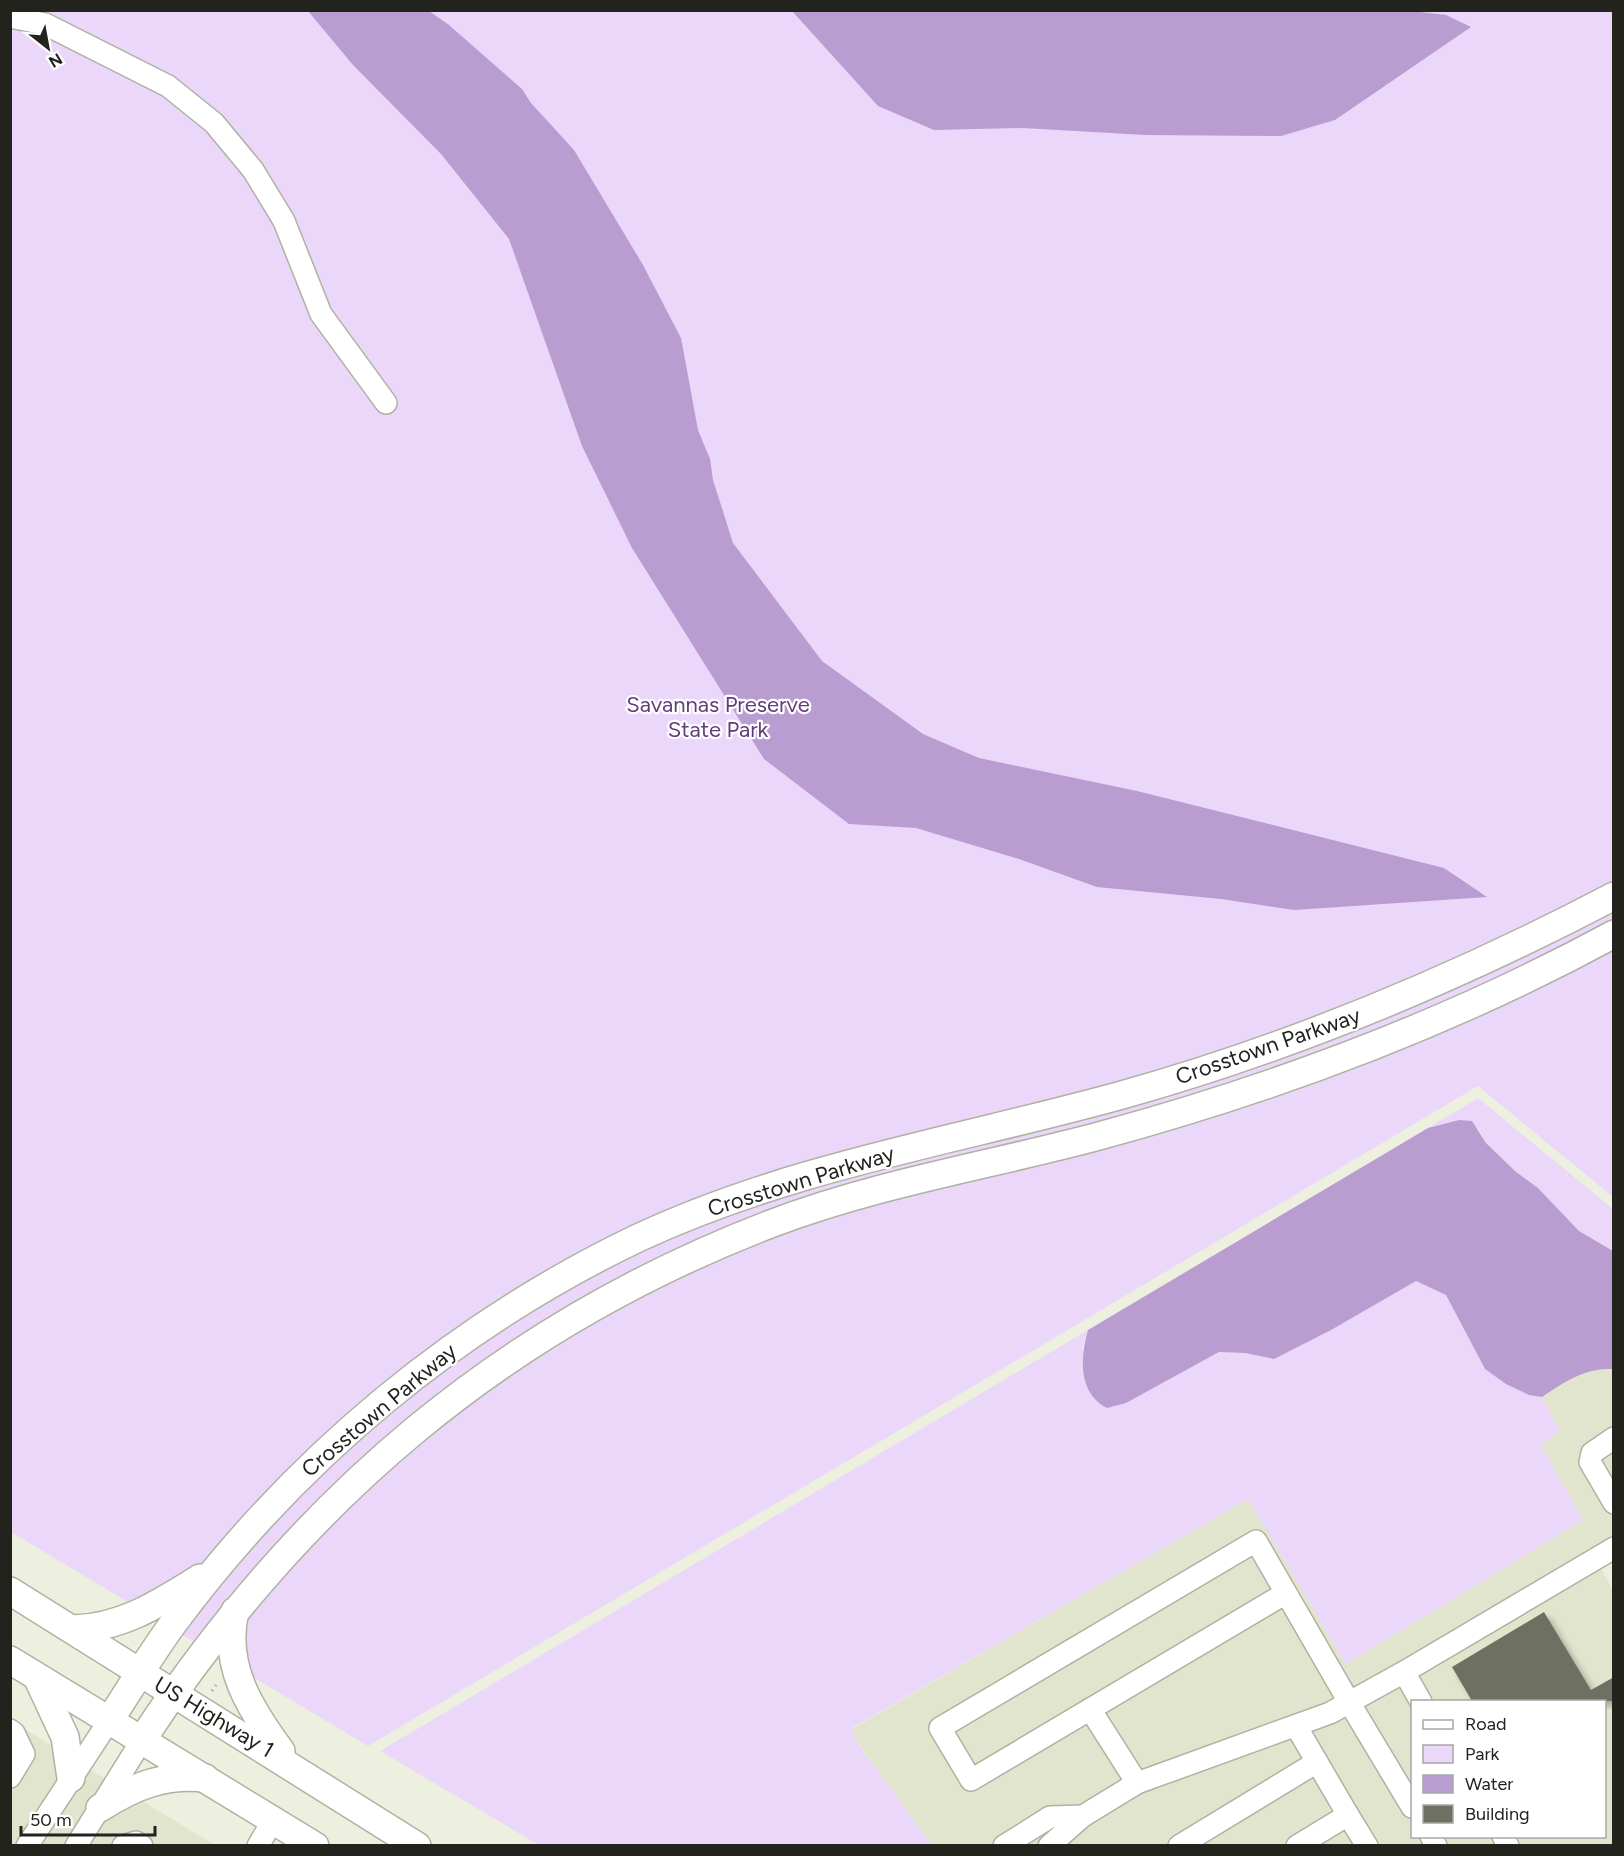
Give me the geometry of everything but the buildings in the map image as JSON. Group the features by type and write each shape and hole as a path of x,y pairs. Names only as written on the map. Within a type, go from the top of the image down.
{"main road":[{"name":"Crosstown Parkway","path":"109,1720 175,1620 216,1568 257,1521 319,1458 439,1356 563,1277 641,1237 710,1208 822,1170 1044,1116 1232,1062 1332,1026 1450,976 1614,896"},
{"name":"Crosstown Parkway","path":"142,1740 174,1692 235,1611 287,1550 358,1478 464,1391 556,1328 632,1286 760,1228 852,1197 1101,1135 1265,1085 1428,1022 1614,934"},
{"path":"73,1629 119,1622 166,1599 216,1568"},
{"name":"US Highway 1","path":"10,1591 291,1764 417,1845"},
{"path":"235,1611 230,1637 238,1678 250,1707 291,1764"},
{"path":"10,1660 315,1845"},
{"path":"37,1676 65,1737 70,1778"},
{"path":"100,1808 148,1783 182,1776 205,1778"}],"street":[{"path":"10,17 45,24 168,86 214,123 253,170 284,221 321,314 386,402"},
{"path":"1614,1438 1592,1453 1590,1462 1614,1503"},
{"path":"1286,1593 971,1779 940,1728 1256,1541 1411,1804"},
{"path":"1049,1845 1083,1815 1137,1783 1296,1726 1349,1702 1614,1548"},
{"path":"1404,1672 1420,1700"},
{"path":"1090,1709 1137,1783"},
{"path":"27,1845 109,1720"},
{"path":"1296,1726 1367,1845"},
{"path":"10,1730 14,1733 24,1754 11,1775"},
{"path":"76,1845 142,1740"},
{"path":"1179,1845 1317,1762"},
{"path":"1004,1845 1050,1816 1083,1815"},
{"path":"1297,1845 1348,1815"},
{"path":"258,1845 273,1820"}],"path":[{"path":"206,1679 216,1685"},
{"path":"212,1691 216,1685 223,1683"}],"shaded area":[{"path":"1613,1369 1613,1559 1600,1567 1613,1590 1613,1845 932,1845 855,1739 852,1729 1248,1499 1346,1664 1583,1520 1541,1445 1560,1430 1542,1397 1579,1374"},
{"path":"10,1720 59,1750 61,1775 14,1846 10,1845"},
{"path":"89,1769 106,1779 93,1800 87,1804 89,1807 64,1845 40,1846 76,1789 80,1789 80,1782"},
{"path":"137,1798 215,1845 88,1846 107,1816"}],"green space":[{"name":"Savannas Preserve State Park","path":"11,11 1613,11 1613,1197 1478,1086 368,1746 11,1532"},
{"path":"1478,1098 1613,1209 1613,1251 1579,1231 1538,1188 1515,1171 1486,1143 1478,1129 1459,1120 1428,1128"},
{"path":"1416,1281 1446,1295 1485,1369 1529,1395 1542,1397 1560,1430 1541,1445 1583,1520 1346,1664 1248,1499 852,1728 855,1740 932,1845 539,1845 380,1751 1088,1330 1082,1349 1126,1403 1219,1352 1245,1353 1274,1359"}],"water":[{"path":"1404,10 1446,15 1471,27 1335,120 1281,136 1145,135 1023,128 934,130 878,106 792,11"},
{"path":"308,11 429,11 449,25 522,89 531,103 574,150 643,265 681,338 698,430 710,459 713,480 733,543 822,661 923,734 979,758 1137,791 1444,868 1487,897 1294,910 1221,899 1097,887 1019,859 916,828 849,824 764,759 632,548 582,446 509,239 441,154 353,65"},
{"path":"1459,1120 1472,1121 1486,1143 1515,1171 1538,1188 1579,1231 1613,1251 1613,1369 1584,1373 1542,1397 1529,1395 1506,1384 1485,1369 1446,1295 1416,1281 1331,1330 1274,1359 1245,1353 1219,1352 1126,1403 1107,1408 1091,1393 1086,1384 1083,1363 1088,1330 1428,1128"}]}
